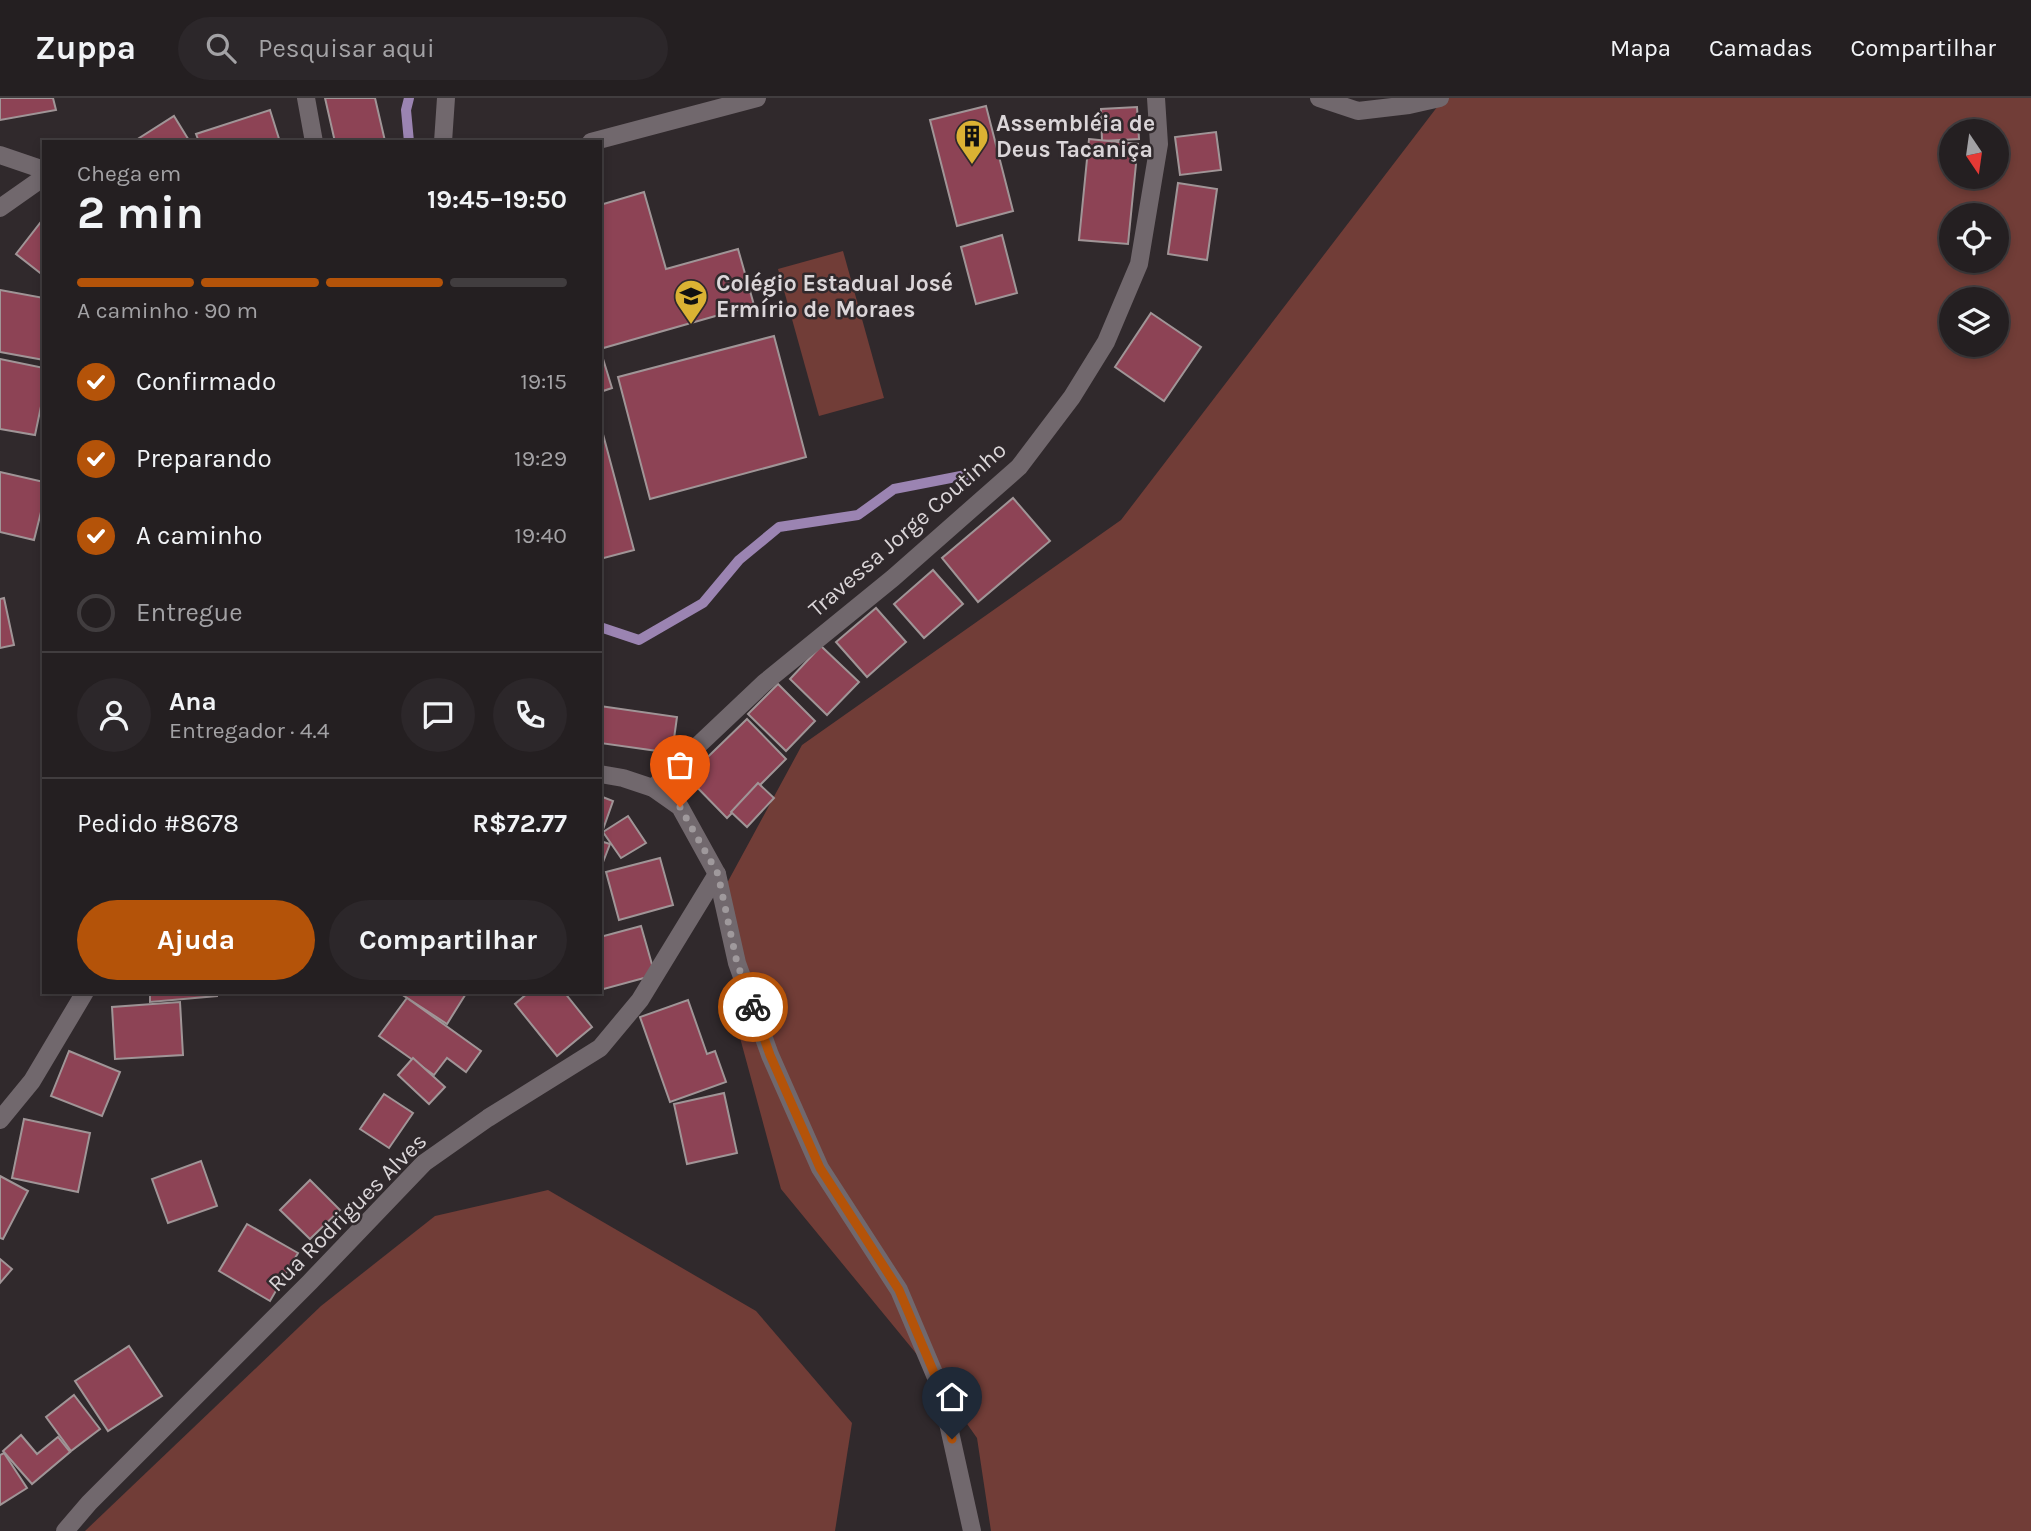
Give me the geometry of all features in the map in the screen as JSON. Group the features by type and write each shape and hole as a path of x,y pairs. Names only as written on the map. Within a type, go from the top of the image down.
{"street":[{"path":"306,98 314,140"},
{"path":"443,140 446,98"},
{"path":"599,140 757,98"},
{"name":"Travessa Jorge Coutinho","path":"653,788 764,683 893,578 1019,467 1072,397 1106,342 1139,264 1159,144 1156,98"},
{"path":"1319,98 1359,111 1440,98"},
{"path":"0,155 42,169"},
{"path":"0,208 42,178"},
{"path":"602,774 653,788 680,807 718,874 737,963 776,1067 820,1168 899,1290 940,1387 972,1531"},
{"name":"Rua Rodrigues Alves","path":"65,1531 89,1503 310,1282 424,1163 488,1118 600,1048 640,1000 718,874"},
{"path":"0,1120 32,1081 84,994"}],"shaded area":[{"path":"1444,98 2031,98 2031,1531 991,1531 977,1438 924,1363 781,1189 739,1034 726,885 802,745 1121,520"},
{"path":"843,251 884,398 819,416 778,269"},
{"path":"548,1190 756,1311 852,1423 835,1531 85,1531 321,1306 435,1216"}],"building":[{"path":"0,98 53,98 56,110 0,120"},
{"path":"325,98 375,98 385,140 335,140"},
{"name":"Assembléia de Deus Tacaniça","path":"986,106 1013,211 957,226 930,120"},
{"path":"1137,107 1139,139 1102,141 1101,109"},
{"path":"270,110 279,140 198,140 196,134"},
{"path":"174,116 189,140 136,140"},
{"path":"1216,132 1221,170 1180,175 1175,137"},
{"path":"1089,139 1138,144 1128,244 1079,240"},
{"path":"1178,183 1217,189 1207,260 1168,254"},
{"path":"644,192 666,269 738,249 754,305 602,348 602,204"},
{"path":"42,221 42,274 16,254"},
{"path":"1002,235 1017,293 976,304 961,247"},
{"path":"0,290 42,298 42,360 0,352"},
{"path":"1151,313 1201,347 1164,401 1115,367"},
{"path":"774,336 806,457 650,499 618,377"},
{"path":"602,356 612,388 602,391"},
{"path":"0,359 42,368 42,402 35,435 0,429"},
{"path":"602,430 634,550 602,558"},
{"path":"0,472 42,482 42,508 34,540 0,532"},
{"path":"1013,498 1050,541 978,602 942,558"},
{"path":"933,570 963,604 924,638 894,604"},
{"path":"4,598 14,645 0,648 0,599"},
{"path":"876,608 906,642 867,677 836,642"},
{"path":"821,646 859,682 827,715 790,679"},
{"path":"778,684 815,721 786,751 748,714"},
{"path":"602,706 677,717 672,753 602,743"},
{"path":"747,719 786,759 727,818 687,777"},
{"path":"758,783 774,798 747,827 731,812"},
{"path":"602,797 613,801 602,832"},
{"path":"628,816 646,843 621,858 603,832"},
{"path":"602,842 610,844 602,865"},
{"path":"660,858 673,905 619,920 606,872"},
{"path":"641,926 655,975 602,989 602,936"},
{"path":"150,994 217,994 217,996 150,1002"},
{"path":"401,994 466,994 447,1024"},
{"path":"527,994 566,994 592,1027 557,1056 515,1004"},
{"path":"407,998 481,1051 466,1072 447,1058 434,1075 379,1036"},
{"path":"688,1000 707,1054 715,1051 726,1082 670,1102 640,1017"},
{"path":"180,1002 183,1055 115,1059 112,1007"},
{"path":"69,1051 120,1072 102,1116 51,1096"},
{"path":"413,1058 445,1087 429,1104 398,1075"},
{"path":"724,1093 737,1153 687,1164 674,1104"},
{"path":"384,1094 413,1113 389,1148 360,1129"},
{"path":"24,1119 90,1133 78,1192 12,1178"},
{"path":"201,1161 217,1206 168,1223 152,1179"},
{"path":"0,1176 28,1191 3,1239 0,1238"},
{"path":"310,1180 340,1210 310,1239 280,1210"},
{"path":"247,1224 298,1253 270,1301 219,1271"},
{"path":"0,1259 12,1269 0,1283"},
{"path":"129,1346 162,1396 108,1431 75,1381"},
{"path":"74,1395 100,1429 71,1451 46,1417"},
{"path":"21,1435 37,1454 58,1437 70,1452 32,1484 3,1451"},
{"path":"4,1453 27,1488 0,1505 0,1455"}],"waterway":[{"path":"409,98 406,110 409,140"},
{"path":"602,628 639,640 703,603 739,560 779,527 858,515 894,489 966,475"}],"way so far":[{"path":"680,807 718,874 737,963 753,1007"}],"place":[{"name":"Assembléia de Deus Tacaniça","path":"972,166"},
{"name":"Colégio Estadual José Ermírio de Moraes","path":"691,326"}],"route":[{"path":"753,1007 770,1055 820,1168 899,1290 940,1387 952,1439"}]}
